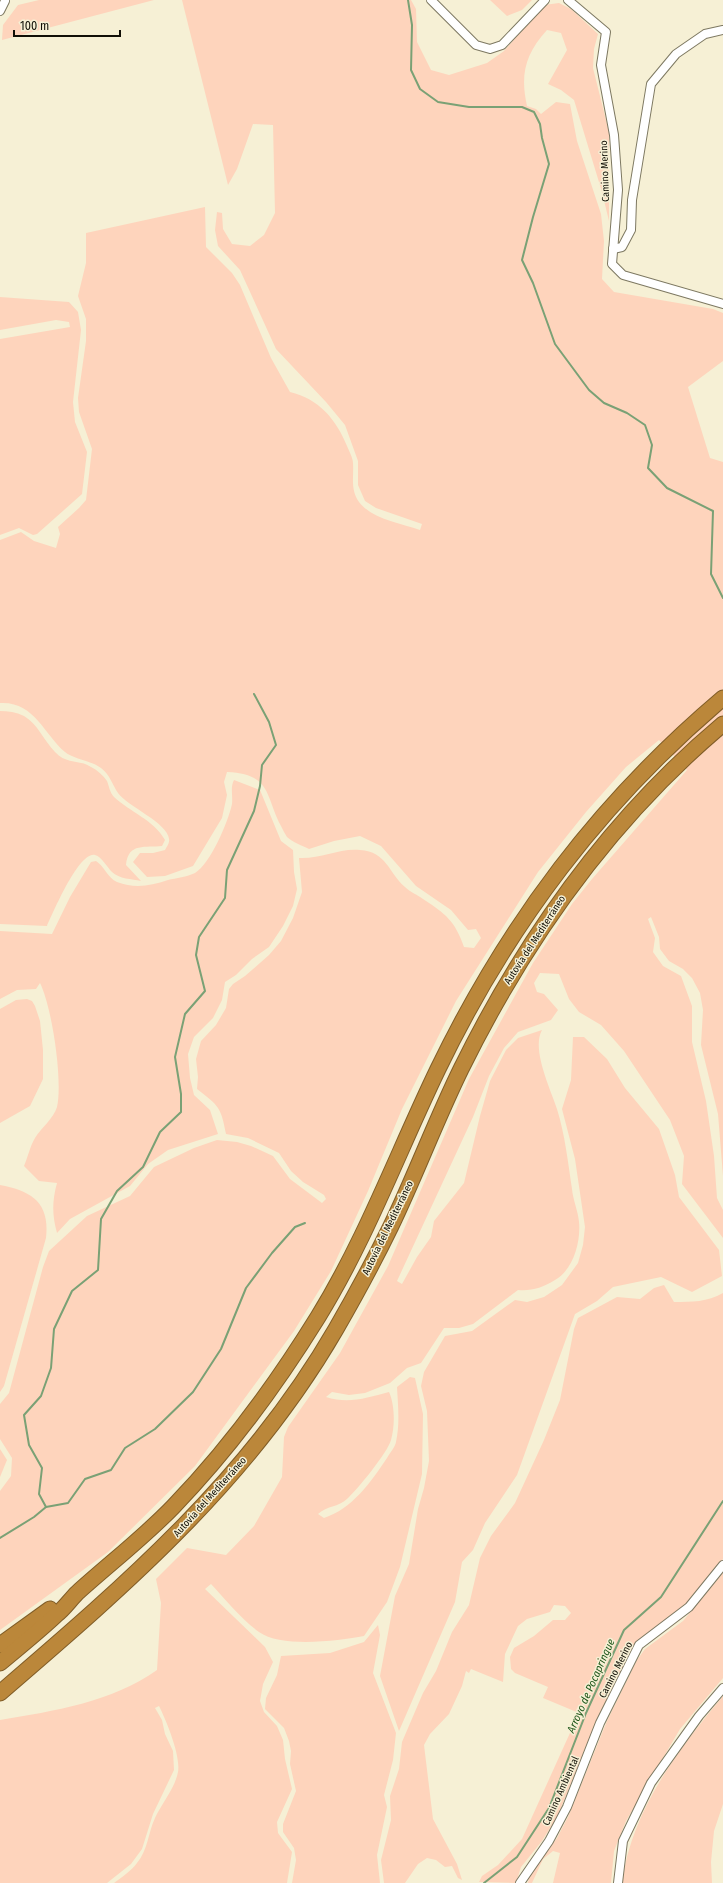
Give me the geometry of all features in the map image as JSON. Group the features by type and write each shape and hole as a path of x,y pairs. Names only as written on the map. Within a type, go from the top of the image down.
{"highway":[{"name":"Autovía del Mediterráneo","path":"0,1663 146,1534 174,1506 227,1445 276,1382 340,1280 374,1210 436,1072 471,1004 498,958 550,880 583,838 636,778 723,698"},
{"name":"Autovía del Mediterráneo","path":"0,1693 140,1570 177,1534 211,1499 303,1382 335,1331 391,1226 459,1072 485,1021 518,964 571,886 604,845 681,763 723,724"},
{"path":"0,1645 57,1603 76,1595"}],"street":[{"path":"431,0 476,45 490,49 502,45 545,0"},
{"name":"Camino Merino","path":"568,0 606,32 600,65 614,135 618,190 612,264 623,275 723,304"},
{"path":"0,12 5,1"},
{"path":"613,249 622,247 631,230 632,200 651,84 676,54 705,34 723,30"},
{"name":"Camino Merino","path":"600,1723 639,1645 690,1607 723,1565"},
{"path":"618,1883 623,1841 651,1783 699,1716 723,1688"},
{"name":"Camino Ambiental","path":"520,1883 549,1841 567,1807 600,1723"}],"shaded area":[{"path":"39,0 154,0 2,40 3,25 18,5"},
{"path":"182,0 411,0 416,9 417,42 431,70 449,75 487,63 504,51 544,5 559,3 571,9 598,34 594,49 593,68 609,132 609,221 602,192 574,100 561,90 548,84 567,50 561,33 547,30 529,56 524,75 525,95 527,106 536,109 541,114 556,102 570,104 577,141 601,214 604,241 602,279 614,292 713,309 723,313 723,361 688,387 710,458 723,462 723,1176 718,1114 701,1045 703,1010 700,993 692,978 683,969 669,961 660,949 659,937 651,917 648,919 655,938 653,952 663,966 681,976 692,1006 692,1042 706,1101 714,1156 717,1198 723,1210 723,1238 682,1184 684,1156 670,1120 624,1051 601,1025 579,1012 569,999 559,974 540,973 534,983 537,992 544,994 558,1010 551,1020 518,1032 504,1048 489,1076 473,1117 397,1281 402,1284 417,1257 431,1237 434,1221 464,1183 490,1081 506,1050 518,1038 542,1030 539,1038 540,1058 562,1129 579,1222 579,1238 571,1263 567,1270 555,1280 537,1288 518,1290 473,1324 459,1328 444,1328 421,1363 407,1368 390,1383 365,1393 349,1395 332,1392 326,1397 350,1400 389,1392 394,1422 389,1446 365,1480 344,1502 325,1509 318,1514 324,1518 343,1508 360,1494 395,1446 398,1428 397,1387 410,1377 415,1378 423,1414 422,1474 400,1567 387,1602 364,1636 340,1640 295,1642 269,1637 259,1632 240,1615 211,1584 205,1589 265,1647 273,1662 263,1684 260,1701 264,1712 277,1726 283,1740 285,1759 292,1789 277,1822 278,1833 292,1852 287,1883 114,1883 132,1869 141,1858 155,1818 171,1790 178,1772 175,1748 159,1706 155,1708 162,1720 165,1734 173,1751 174,1770 153,1814 142,1849 131,1864 107,1883 0,1883 0,1720 62,1709 102,1698 140,1681 157,1670 161,1603 156,1579 187,1548 226,1555 254,1526 282,1477 284,1437 288,1427 340,1353 388,1266 469,1079 533,963 572,904 687,770 659,740 626,767 586,812 538,872 456,1001 402,1109 368,1191 331,1271 294,1331 195,1466 108,1552 0,1630 0,1491 11,1476 12,1458 0,1439 0,1404 9,1393 43,1267 49,1251 87,1216 130,1196 154,1167 194,1148 217,1140 237,1142 251,1146 273,1156 290,1179 322,1203 326,1199 324,1195 303,1182 291,1171 279,1153 248,1138 226,1134 218,1108 210,1099 197,1089 198,1077 196,1059 201,1041 216,1025 226,1008 229,989 233,984 245,976 269,955 281,941 293,918 302,892 299,858 315,857 352,850 360,850 376,855 382,859 407,889 438,909 449,919 461,938 464,947 474,948 481,938 476,929 468,930 451,910 416,886 381,846 360,836 334,841 309,849 289,839 281,826 265,788 260,782 252,777 242,774 227,772 224,782 227,795 222,818 193,866 165,876 147,877 133,862 140,853 153,853 165,850 169,840 167,833 162,827 123,798 118,793 107,774 101,768 65,752 30,713 22,707 0,703 0,540 21,532 34,541 56,548 60,534 58,527 86,500 92,449 79,412 78,398 86,341 86,319 78,296 86,263 86,233 205,207 206,247 232,273 240,285 271,358 290,392 300,395 318,405 338,427 352,459 353,488 359,502 371,513 387,520 420,530 422,524 376,508 365,501 358,485 358,461 345,425 326,402 276,349 240,270 218,246 215,230 217,212 222,213 223,229 232,244 250,246 264,235 275,213 273,125 253,124 237,169 228,185"},
{"path":"490,0 532,0 522,10 507,16"},
{"path":"0,297 69,302 78,312 81,330 73,402 75,422 87,452 82,494 37,534 33,535 19,528 0,535 0,339 70,327 69,322 56,320 0,330"},
{"path":"0,711 12,712 29,719 51,748 60,756 64,759 82,763 98,771 107,781 114,797 155,827 160,833 165,840 162,846 134,849 127,858 126,865 141,881 118,876 112,872 98,856 89,856 74,872 47,926 0,924"},
{"path":"234,780 260,790 281,841 293,850 294,872 297,889 293,906 283,926 269,947 252,959 236,975 225,982 222,1000 213,1018 194,1037 188,1054 190,1078 194,1095 210,1110 218,1134 168,1150 148,1164 130,1186 70,1219 57,1233 53,1208 57,1183 39,1181 24,1166 35,1138 53,1115 57,1107 59,1080 49,1009 40,983 36,989 17,990 0,999 0,931 52,934 70,897 91,862 96,861 99,863 117,882 136,886 155,884 195,873 207,861 213,852 223,831 232,804 232,789"},
{"path":"27,999 32,1001 35,1006 40,1021 43,1050 43,1079 30,1106 0,1123 0,1009 16,1000"},
{"path":"573,1037 584,1037 607,1059 625,1088 659,1129 675,1175 679,1197 719,1250 722,1276 692,1292 661,1277 613,1287 597,1301 575,1314 517,1475 485,1523 473,1550 462,1562 455,1602 399,1731 380,1676 395,1596 409,1564 418,1509 429,1461 427,1411 421,1386 424,1372 445,1336 472,1331 515,1300 527,1302 544,1297 562,1285 578,1263 583,1245 585,1227 575,1159 562,1109 571,1080"},
{"path":"0,1185 21,1191 36,1200 45,1215 46,1238 4,1386 0,1392"},
{"path":"664,1285 674,1302 693,1302 705,1300 723,1293 723,1559 697,1593 677,1613 638,1641 598,1717 558,1815 542,1841 521,1867 516,1883 479,1882 482,1876 498,1865 522,1839 579,1713 543,1698 548,1687 515,1673 511,1669 510,1657 514,1648 534,1636 553,1620 565,1620 571,1613 565,1606 554,1605 550,1612 527,1619 518,1626 505,1654 503,1682 471,1669 469,1673 466,1671 462,1686 449,1714 430,1734 424,1745 433,1819 457,1864 462,1880 458,1878 452,1866 445,1867 436,1860 427,1858 418,1864 405,1883 384,1883 381,1860 391,1820 390,1796 399,1769 402,1742 423,1693 436,1671 452,1632 469,1605 480,1558 491,1536 515,1503 544,1440 560,1400 574,1329 578,1318 617,1297 640,1299 654,1288"},
{"path":"0,1449 7,1460 0,1477"},
{"path":"723,1573 723,1678 680,1729 626,1821 614,1851 611,1883 553,1883 560,1853 553,1851 543,1859 532,1883 528,1883 529,1876 557,1838 568,1817 607,1721 637,1660 645,1649 683,1621"},
{"path":"378,1625 380,1635 373,1673 396,1733 393,1760 384,1795 387,1807 377,1855 380,1883 292,1883 296,1860 294,1848 283,1832 283,1824 296,1791 290,1764 291,1751 284,1728 265,1709 266,1698 277,1675 281,1656 330,1653 364,1642"},
{"path":"723,1696 723,1804 714,1831 711,1862 712,1883 622,1883 627,1857 635,1831 646,1806 674,1760"}],"waterway":[{"name":"Arroyo de Pocapringue","path":"408,0 412,25 411,70 420,89 438,102 469,107 522,107 534,112 540,124 549,164 522,260 533,283 555,344 589,390 604,403 627,413 645,425 652,445 648,468 667,488 713,511 711,574 723,598"},
{"path":"46,1507 39,1494 42,1468 29,1445 24,1415 41,1396 51,1368 54,1329 72,1291 98,1270 101,1219 117,1191 143,1167 160,1132 181,1112 181,1094 175,1057 185,1014 205,991 196,955 199,937 225,898 227,870 254,811 260,786 262,765 276,745 269,722 254,694"},
{"path":"0,1538 34,1517 46,1507 68,1503 85,1479 111,1470 125,1448 155,1429 193,1392 221,1349 246,1288 272,1253 295,1227 305,1223"},
{"name":"Arroyo de Pocapringue","path":"484,1883 517,1857 549,1808 586,1713 624,1630 661,1597 723,1501"}]}
